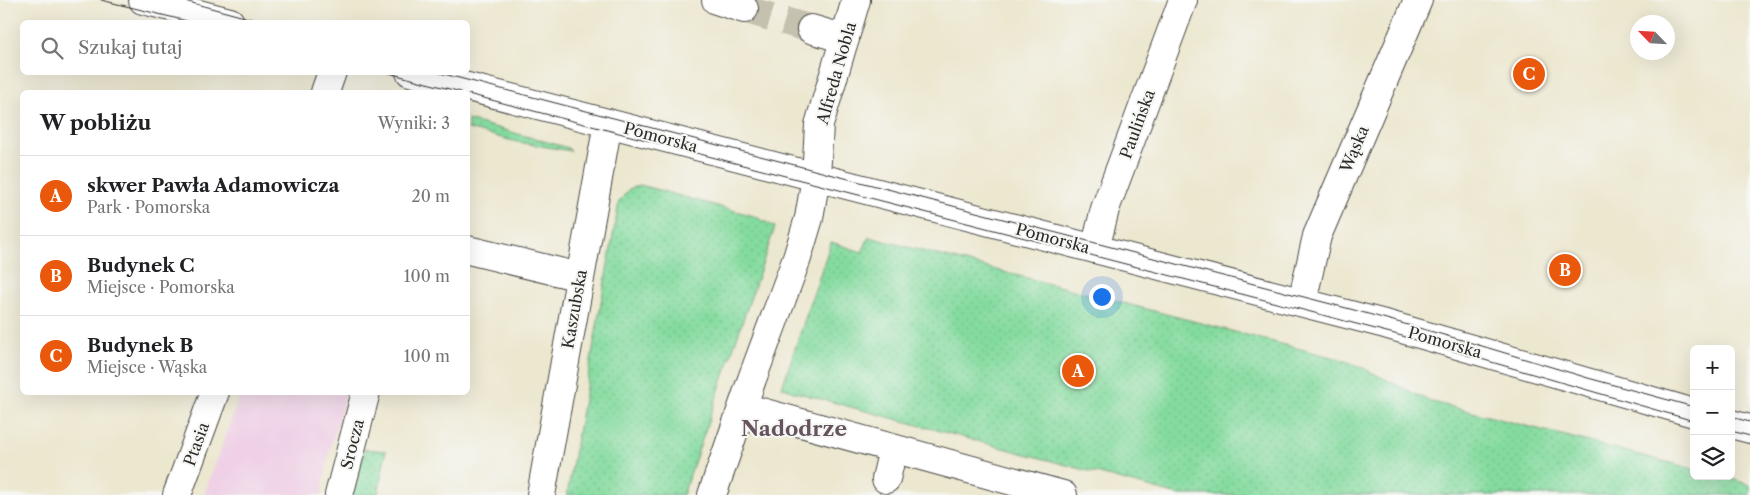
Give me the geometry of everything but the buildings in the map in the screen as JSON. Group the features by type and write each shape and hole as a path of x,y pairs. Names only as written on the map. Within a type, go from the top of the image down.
{"street":[{"path":"143,0 222,20"},
{"path":"716,0 744,8"},
{"name":"Alfreda Nobla","path":"816,177 820,125 856,0"},
{"name":"Wąska","path":"1302,302 1317,236 1418,0"},
{"name":"Paulińska","path":"1095,249 1105,209 1176,2"},
{"path":"811,29 845,39"},
{"path":"326,90 331,75"},
{"name":"Pomorska","path":"422,75 1385,324 1690,412"},
{"name":"Kaszubska","path":"541,495 608,123"},
{"path":"712,495 797,258 811,209 816,177"},
{"path":"470,250 580,277"},
{"name":"Ptasia","path":"177,495 214,395"},
{"name":"Srocza","path":"339,495 365,395"},
{"path":"743,408 1063,495"},
{"path":"1735,425 1750,429"},
{"path":"886,478 893,449"}],"shaded area":[{"path":"240,395 345,395 330,449 321,495 204,495"}],"green space":[{"path":"470,121 568,148 571,151 517,142 470,130"},
{"path":"640,185 754,216 775,227 683,495 567,495 619,202 629,189"},
{"path":"869,237 1343,360 1429,401 1690,468 1690,480 1735,480 1750,485 1750,495 1178,495 782,387 831,242 862,252"},
{"path":"365,449 386,451 378,495 352,495"}],"tunnel":[{"path":"744,9 811,29"}],"tram line":[{"path":"101,0 183,20"},
{"path":"181,0 256,20"},
{"path":"396,75 453,90"},
{"path":"448,75 1354,310 1690,406"},
{"path":"470,95 1402,336 1690,420"},
{"path":"1735,418 1750,422"},
{"path":"1735,432 1750,436"}],"place":[{"name":"Budynek B","path":"1529,74"},
{"name":"Budynek C","path":"1565,270"},
{"name":"skwer Pawła Adamowicza","path":"1078,371"}],"district":[{"name":"Nadodrze","path":"794,428"}]}
